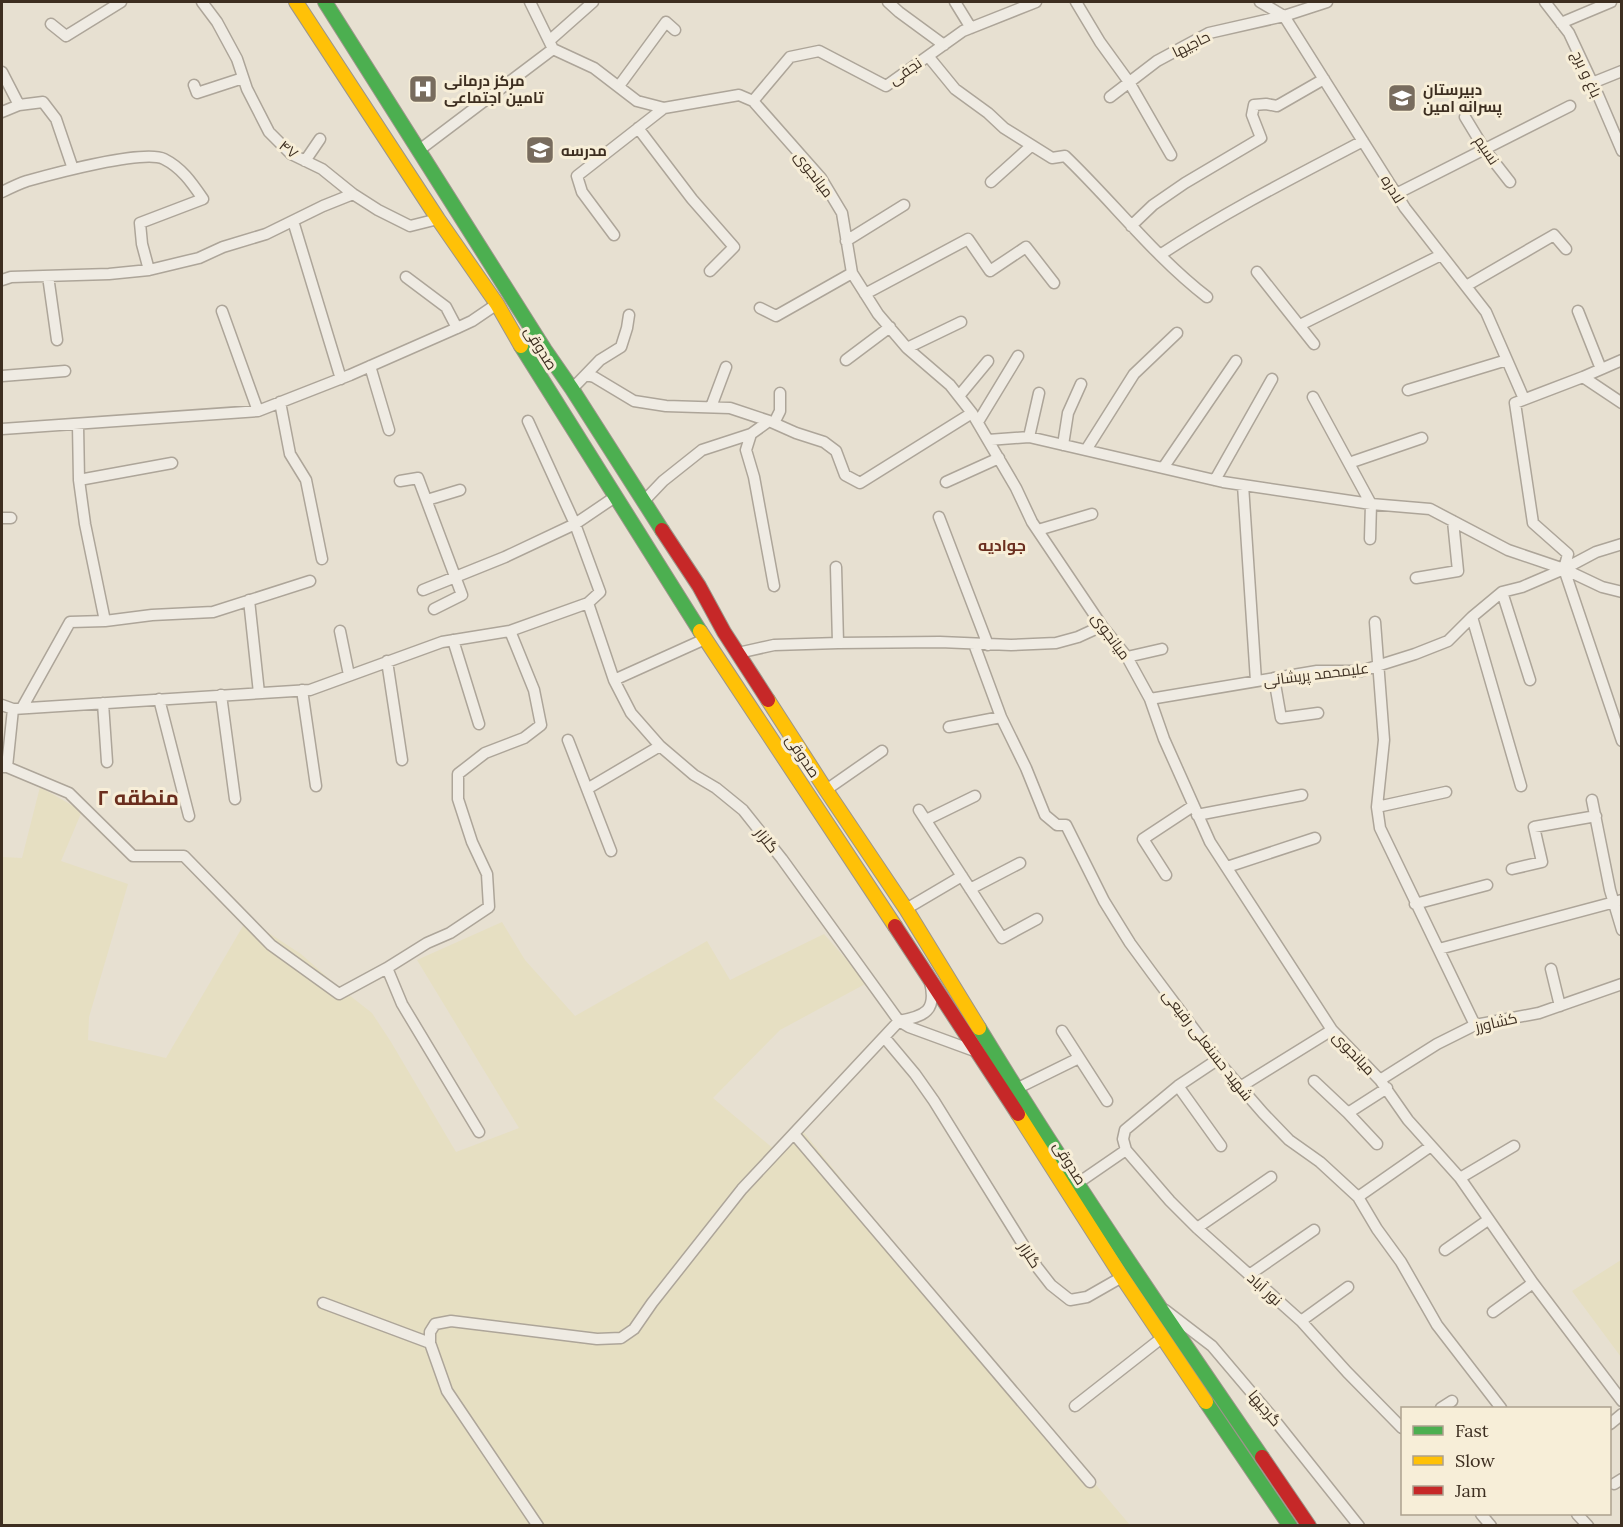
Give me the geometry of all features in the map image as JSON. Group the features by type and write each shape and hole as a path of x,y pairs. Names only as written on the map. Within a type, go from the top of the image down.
{"main road":[{"name":"صدوقی","path":"296,2 438,219 497,304 515,337 678,598 980,1053 1122,1277 1290,1526"},
{"name":"صدوقی","path":"325,2 545,350 699,586 724,632 906,909 1016,1089 1157,1304 1310,1526"},
{"path":"705,639 724,632"},
{"path":"720,660 738,652"}],"street":[{"path":"51,24 66,36 120,2"},
{"name":"۴۷","path":"202,2 217,22 237,59 246,89 269,132 291,154 322,169 353,194 410,226 438,219"},
{"path":"530,2 551,45 594,68 637,101 664,108 739,95 753,101"},
{"path":"418,151 551,45 593,2"},
{"path":"888,2 898,12 944,45"},
{"path":"955,2 971,28"},
{"name":"نجفی","path":"753,101 790,57 819,51 886,86 963,31 1034,2"},
{"path":"1076,2 1100,42 1129,82 1171,155"},
{"path":"1260,2 1284,16 1327,2"},
{"name":"باغ و برج","path":"1545,2 1569,33 1622,151"},
{"path":"1561,23 1611,2"},
{"name":"حاجیها","path":"1110,98 1157,60 1209,33 1284,16"},
{"name":"لادره","path":"1284,16 1396,194 1486,312 1524,399"},
{"path":"619,86 666,22 675,30"},
{"path":"928,56 955,89 1004,128 1052,158 1065,156 1160,255 1207,297"},
{"path":"1592,83 1622,71"},
{"path":"2,72 19,105"},
{"path":"194,85 197,93 243,78"},
{"path":"1131,226 1153,205 1185,183 1261,138 1252,115 1254,105 1277,106 1324,79"},
{"name":"میانجوی","path":"753,101 821,178 842,213 852,273 878,314 907,348 950,385 975,418 1038,530 1102,626 1127,657 1150,699 1164,740 1210,842 1332,1030 1383,1084 1407,1120 1460,1178 1533,1283 1622,1401"},
{"path":"2,112 19,105 43,102 56,119 73,169"},
{"path":"1396,194 1570,106"},
{"path":"614,235 582,192 577,176 664,108"},
{"name":"نسیم","path":"1465,117 1485,150 1510,182"},
{"path":"638,128 692,200 734,247 710,271"},
{"path":"305,161 320,139"},
{"path":"1160,255 1211,222 1363,141"},
{"path":"991,182 1032,146"},
{"path":"2,192 25,182 73,169 130,157 162,158 187,175 203,198 140,223 142,244 149,270"},
{"path":"2,280 11,277 109,274 149,270 199,258 223,247 266,234 353,194"},
{"path":"846,241 904,205"},
{"path":"292,221 341,379"},
{"path":"1466,286 1554,235 1566,249"},
{"path":"865,294 968,239 990,271 1026,247 1054,284"},
{"path":"1300,325 1441,255"},
{"path":"1257,272 1314,344"},
{"path":"760,308 776,316 852,273"},
{"path":"48,276 57,340"},
{"path":"406,277 446,307 457,328"},
{"path":"2,429 258,411 341,379 457,328 497,304"},
{"path":"222,311 258,411"},
{"path":"1578,311 1601,369"},
{"path":"572,389 600,360 621,347 629,315"},
{"path":"907,348 961,322"},
{"path":"846,360 890,327"},
{"path":"1086,450 1134,374 1177,333"},
{"path":"586,375 594,376 634,401 666,406 730,408 824,442 836,451 845,475 860,483 975,418 1018,356"},
{"path":"1408,390 1507,360"},
{"path":"1622,360 1515,403 1533,523 1568,554 1564,569 1622,741"},
{"path":"959,396 988,361"},
{"path":"1163,468 1236,361"},
{"path":"370,366 389,430"},
{"path":"711,407 726,367"},
{"path":"2,376 65,371"},
{"path":"1583,377 1622,403"},
{"path":"1215,480 1272,379"},
{"path":"1063,445 1068,413 1081,384"},
{"path":"643,502 663,481 702,450 751,435 771,422 780,411 780,393"},
{"path":"1029,437 1039,393"},
{"path":"1313,397 1371,504 1370,539"},
{"path":"280,402 290,453 306,480 322,559"},
{"path":"2,705 18,709 310,690 442,642 510,631 588,603 600,591 575,524 528,421"},
{"path":"78,424 79,480 85,524 105,621"},
{"path":"751,435 747,450 774,586"},
{"path":"988,440 1029,437 1215,480 1371,504 1430,508 1508,550 1564,569 1602,587 1622,592"},
{"path":"1349,463 1422,438"},
{"path":"946,482 999,458"},
{"path":"79,480 172,463"},
{"path":"400,481 418,478 462,595 434,609"},
{"path":"1244,485 1256,681"},
{"path":"427,500 460,490"},
{"path":"423,590 505,557 575,524 615,497"},
{"path":"1038,530 1092,514"},
{"path":"939,518 988,645"},
{"path":"1416,578 1458,570 1453,521"},
{"name":"علیمحمد پریشانی","path":"1150,699 1317,671 1361,671 1379,666 1448,641 1502,592 1522,587 1596,552 1622,544"},
{"path":"836,567 838,643"},
{"path":"310,581 213,612 70,622 18,709 4,767 69,794 133,856 184,856 271,945 339,994 428,943 450,933 489,907 487,874 472,842 458,799 458,774 485,753 524,738 541,725 534,690 510,631"},
{"path":"1502,592 1530,680"},
{"path":"249,600 259,693"},
{"name":"گلزار","path":"588,603 614,680 631,713 660,746 694,775 716,788 743,810 782,859 899,1021"},
{"path":"1472,617 1521,786"},
{"path":"1375,622 1384,740 1377,807 1380,828 1475,1025"},
{"path":"738,652 774,645 838,643 940,642 1011,645 1056,643 1078,637 1102,626"},
{"path":"340,631 349,675"},
{"path":"614,680 705,639"},
{"path":"453,640 479,724"},
{"name":"شهید حسنعلی رفیعی","path":"974,644 1001,717 1026,768 1045,815 1057,825 1066,825 1104,901 1130,943 1217,1060 1240,1087 1289,1140 1320,1162 1358,1197 1401,1263 1437,1325 1500,1407"},
{"path":"1127,657 1162,649"},
{"path":"387,661 402,760"},
{"path":"1274,678 1281,718 1318,713"},
{"path":"302,690 316,786"},
{"path":"221,695 235,799"},
{"path":"159,699 189,816"},
{"path":"103,703 107,762"},
{"path":"949,727 1001,717"},
{"path":"568,740 610,851"},
{"path":"587,789 660,746"},
{"path":"826,790 882,750"},
{"path":"1377,807 1446,792"},
{"path":"1166,875 1143,839 1195,811 1302,795"},
{"path":"926,820 975,796"},
{"path":"1592,800 1618,902 1622,930"},
{"path":"919,810 1002,938 1037,919"},
{"path":"1512,869 1542,862 1534,828 1596,816"},
{"path":"1227,867 1316,838"},
{"path":"970,888 1020,863"},
{"path":"906,909 962,876"},
{"path":"1415,904 1487,885"},
{"path":"1439,949 1618,902"},
{"path":"387,968 402,1004 479,1132"},
{"path":"1551,969 1560,1006"},
{"path":"538,1526 447,1390 430,1343 430,1332 435,1324 451,1321 597,1339 621,1338 634,1329 742,1189 899,1021 919,1016 931,1006 932,992 927,973"},
{"name":"کشاورز","path":"1348,1113 1437,1044 1475,1025 1539,1013 1622,984"},
{"path":"899,1021 909,1027 980,1053"},
{"path":"1240,1087 1332,1030"},
{"path":"1062,1031 1107,1101"},
{"name":"گلزار","path":"884,1037 934,1101 1051,1286 1070,1300 1087,1298 1122,1277"},
{"path":"1016,1089 1079,1058"},
{"path":"1078,1183 1126,1150 1122,1139 1125,1130 1178,1086 1217,1060"},
{"path":"1314,1081 1377,1144"},
{"path":"1178,1086 1221,1146"},
{"path":"794,1134 1090,1482"},
{"path":"1358,1197 1431,1146"},
{"path":"1460,1178 1514,1146"},
{"name":"نور آباد","path":"1126,1150 1170,1201 1301,1321 1401,1427"},
{"path":"1197,1228 1271,1177"},
{"path":"1445,1250 1488,1220"},
{"path":"1249,1275 1314,1230"},
{"path":"1492,1312 1533,1283"},
{"path":"1301,1321 1348,1287"},
{"path":"323,1303 430,1343"},
{"name":"گرجیها","path":"1157,1304 1212,1346 1359,1526"},
{"path":"1075,1406 1163,1337"},
{"path":"1443,1407 1452,1401"}],"shaded area":[{"path":"40,787 82,811 61,861 128,884 89,1017 88,1040 166,1058 247,919 301,954 372,1013 456,1152 519,1128 417,960 502,922 525,960 575,1016 707,941 730,980 824,934 867,983 780,1030 713,1098 775,1150 801,1129 946,1308 1130,1525 2,1525 2,857 22,858"},
{"path":"1621,1260 1621,1357 1572,1291"}],"traffic: fast":[{"path":"325,2 662,530"},
{"path":"521,346 700,631"},
{"path":"979,1028 1082,1191 1262,1457"},
{"path":"1206,1402 1290,1526"}],"traffic: slow":[{"path":"296,2 438,219 497,304 521,346"},
{"path":"700,631 895,926"},
{"path":"768,700 906,909 979,1028"},
{"path":"1018,1114 1122,1277 1206,1402"}],"traffic: jam":[{"path":"662,530 768,700"},
{"path":"895,926 1018,1114"},
{"path":"1262,1457 1309,1526"}],"place":[{"name":"مرکز درمانی تامین اجتماعی","path":"423,89"},
{"name":"دبیرستان پسرانه امین","path":"1402,98"},
{"name":"مدرسه","path":"540,150"}],"district":[{"name":"جوادیه","path":"1002,545"},
{"name":"منطقه ۲","path":"138,797"}]}
